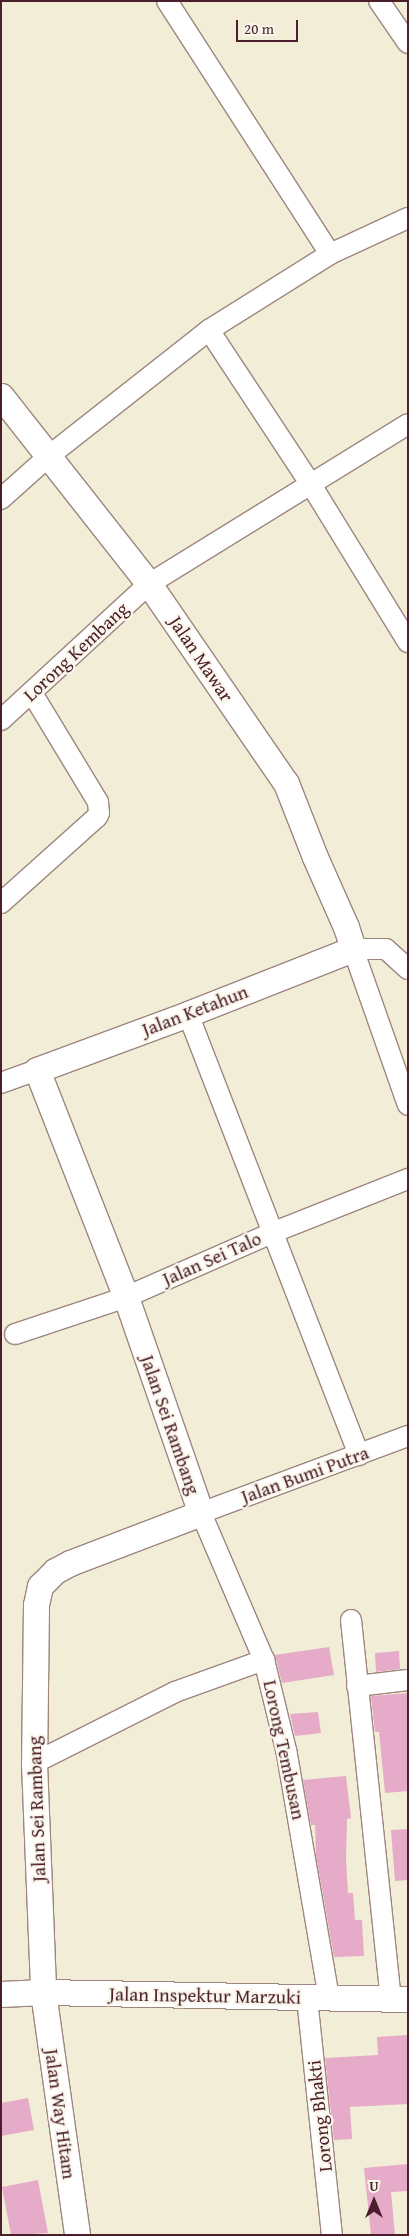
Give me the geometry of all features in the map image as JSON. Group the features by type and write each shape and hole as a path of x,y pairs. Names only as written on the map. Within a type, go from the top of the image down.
{"street":[{"path":"167,1 330,254"},
{"path":"379,1 408,43"},
{"path":"1,499 49,456 209,330 330,254 408,218"},
{"path":"209,330 310,483 408,642"},
{"name":"Jalan Mawar","path":"1,396 150,584 286,783 315,857 346,927 353,949"},
{"name":"Lorong Kembang","path":"1,720 150,584 310,483 408,424"},
{"path":"1,903 99,813 98,802 32,693"},
{"path":"408,969 386,949 353,949 408,1105"},
{"name":"Jalan Ketahun","path":"37,1070 188,1014 353,949"},
{"path":"188,1014 359,1455"},
{"path":"1,1083 37,1070"},
{"name":"Jalan Sei Rambang","path":"37,1070 126,1297 201,1512 70,1563 55,1572 40,1586 36,1605 34,1762 43,1992"},
{"name":"Jalan Sei Talo","path":"15,1334 126,1297 274,1232 408,1179"},
{"name":"Jalan Bumi Putra","path":"201,1512 408,1436"},
{"name":"Lorong Tembusan","path":"201,1512 264,1660 286,1750 318,1998"},
{"path":"351,1620 357,1686 399,1999"},
{"path":"34,1762 175,1692 264,1660"},
{"path":"357,1686 408,1680"},
{"name":"Jalan Inspektur Marzuki","path":"1,1994 43,1992 399,1999"},
{"name":"Jalan Way Hitam","path":"43,1992 77,2235"},
{"name":"Lorong Bhakti","path":"318,1998 332,2235"}],"building":[{"path":"329,1647 334,1675 282,1683 275,1655"},
{"path":"399,1651 400,1669 376,1672 375,1653"},
{"path":"408,1693 408,1791 385,1793 379,1732 375,1732 371,1696"},
{"path":"318,1712 321,1733 295,1736 290,1714"},
{"path":"346,1776 351,1818 347,1819 346,1859 348,1893 353,1893 355,1920 362,1920 364,1956 334,1957 316,1855 315,1825 311,1825 303,1780"},
{"path":"408,1829 408,1880 395,1881 391,1830"},
{"path":"408,2035 408,2104 350,2107 352,2139 334,2140 325,2058 378,2055 377,2037"},
{"path":"28,2098 34,2130 1,2136 1,2103"},
{"path":"408,2164 408,2191 391,2192 395,2235 371,2235 364,2168"},
{"path":"38,2180 48,2233 11,2235 2,2187"}]}
